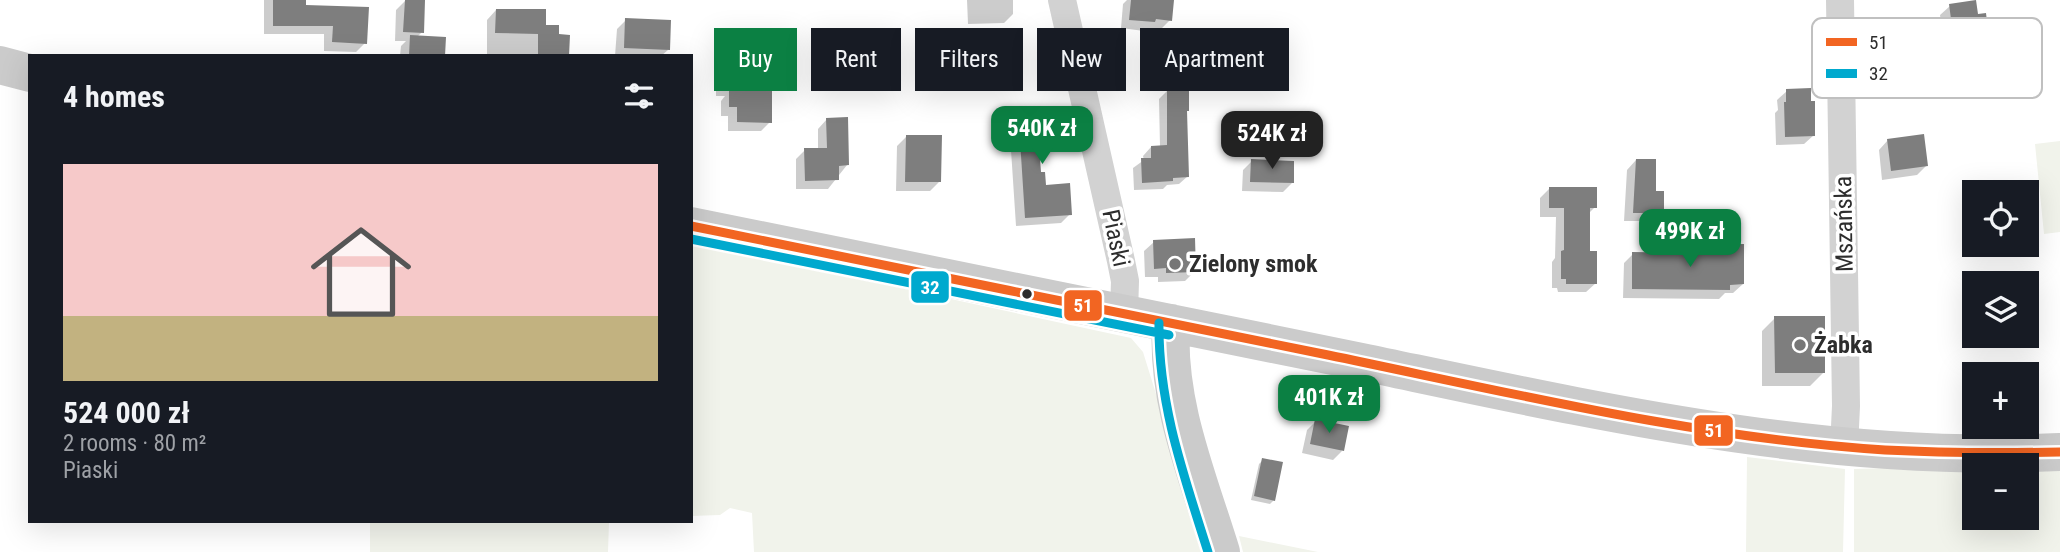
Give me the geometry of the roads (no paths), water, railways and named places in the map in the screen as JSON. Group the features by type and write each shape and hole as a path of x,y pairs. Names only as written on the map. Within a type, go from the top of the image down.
{"street":[{"name":"Piaski","path":"1062,0 1125,281 1124,314"},
{"name":"Mszańska","path":"1840,0 1840,18"},
{"path":"0,65 28,72"},
{"name":"Mszańska","path":"1841,98 1846,406 1844,448"},
{"path":"693,226 1653,421 1844,448 2024,454 2060,452"},
{"path":"1171,323 1170,359 1175,400 1221,552"}],"place":[{"name":"Zielony smok","path":"1175,264"},
{"name":"Żabka","path":"1800,345"}]}
